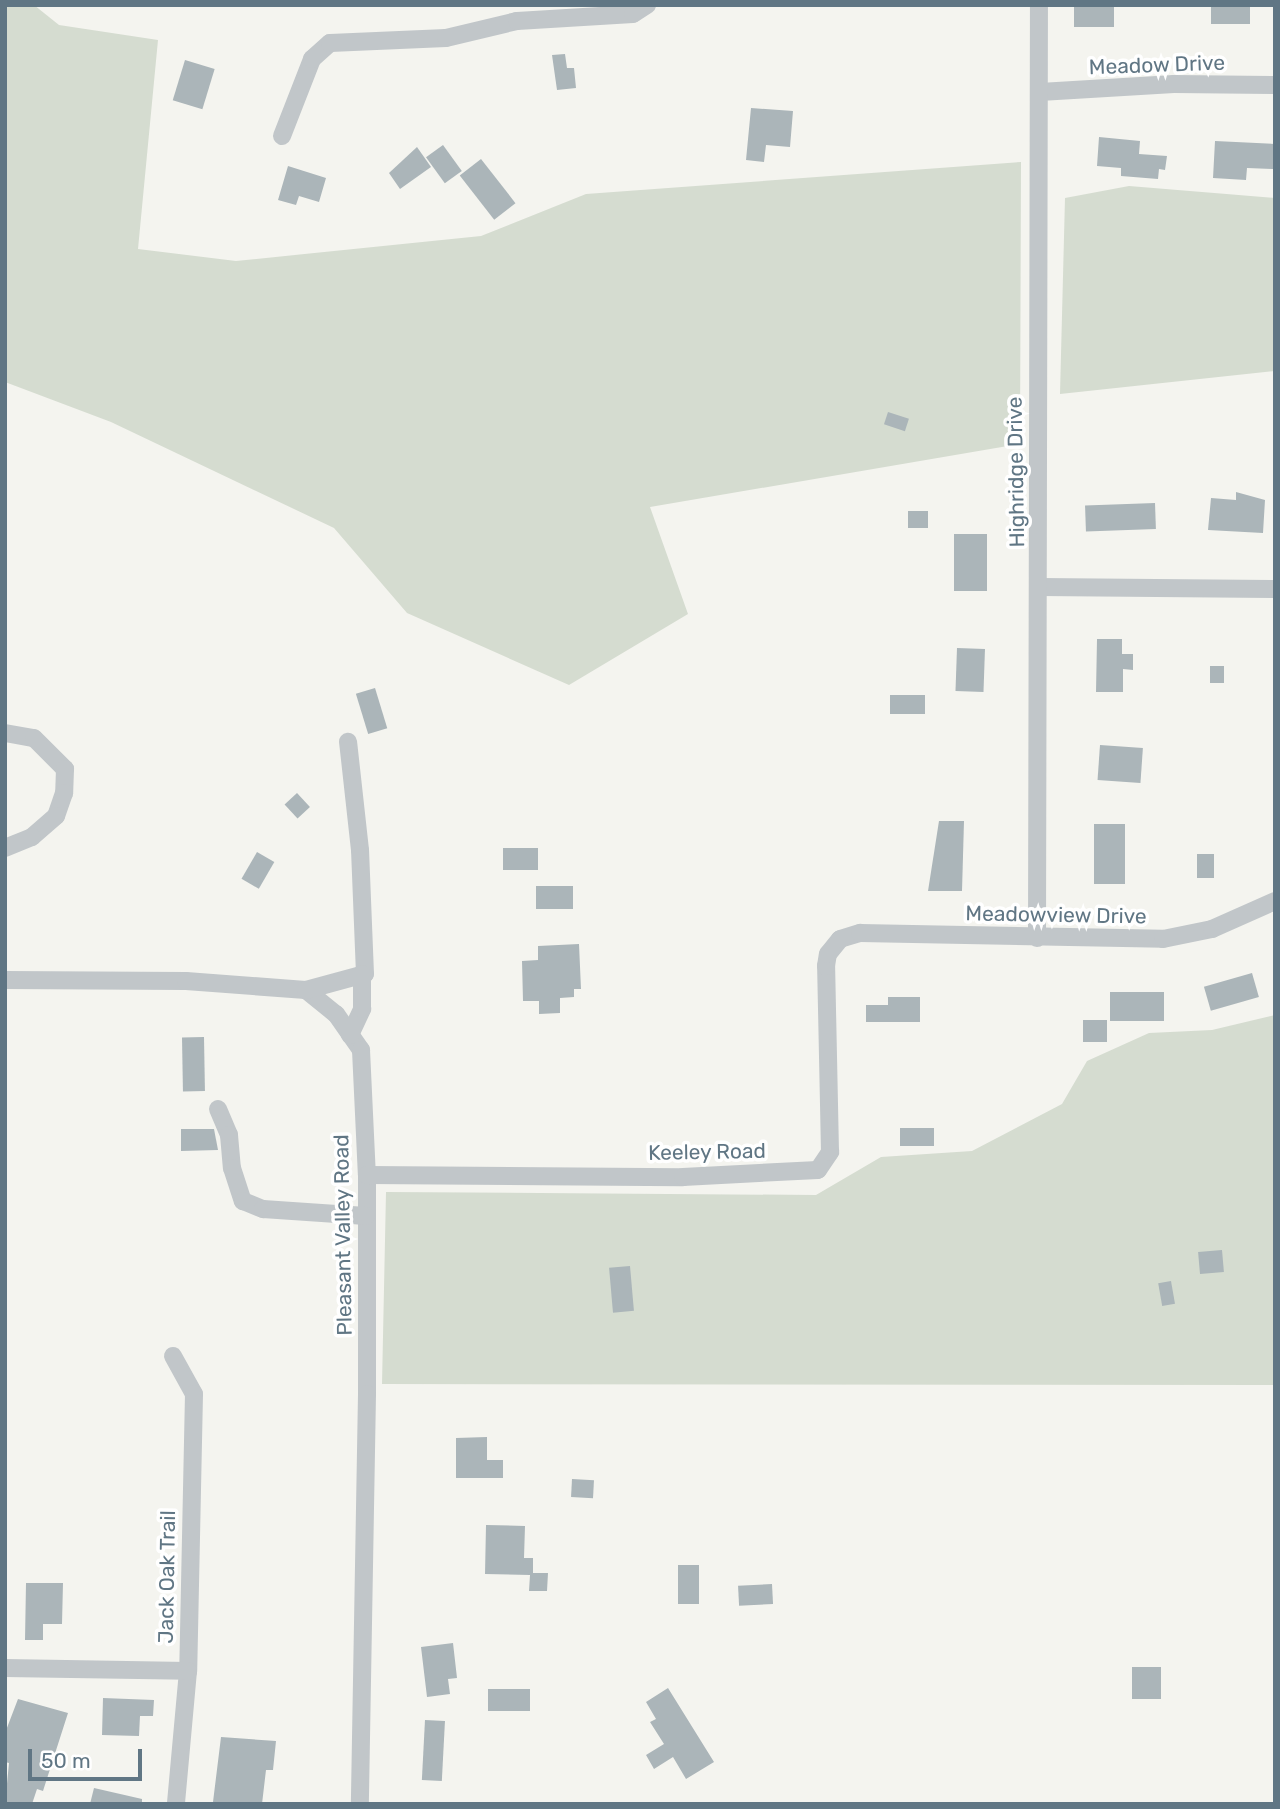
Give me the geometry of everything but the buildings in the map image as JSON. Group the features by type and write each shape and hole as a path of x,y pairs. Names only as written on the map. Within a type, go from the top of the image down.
{"street":[{"path":"282,136 312,60 330,43 446,38 517,21 632,14 647,5"},
{"name":"Highridge Drive","path":"1037,938 1040,587 1039,5"},
{"name":"Meadow Drive","path":"1040,92 1174,84 1275,85"},
{"path":"1040,587 1275,589"},
{"path":"5,733 34,738 65,769 64,793 56,816 32,837 5,848"},
{"path":"348,743 360,850 362,974 362,1009 350,1035"},
{"name":"Meadowview Drive","path":"833,946 850,934 860,933 1141,940 1190,936 1275,901"},
{"name":"Keeley Road","path":"367,1175 683,1177 818,1170 830,1152 825,979 833,946"},
{"path":"5,980 186,981 306,990 362,974"},
{"name":"Pleasant Valley Road","path":"306,990 336,1014 361,1050 367,1175 360,1804"},
{"path":"218,1109 229,1135 232,1168 243,1201 263,1209 366,1216"},
{"name":"Jack Oak Trail","path":"173,1356 194,1394 188,1671 176,1804"},
{"path":"5,1668 188,1671"}],"shaded area":[{"path":"5,5 34,5 59,25 158,40 138,249 236,261 481,236 586,194 1021,162 1020,444 650,507 688,614 569,685 407,613 334,528 111,422 5,382"},
{"path":"1129,186 1275,198 1275,371 1060,394 1065,198"},
{"path":"1275,1015 1275,1385 382,1384 386,1192 816,1195 881,1157 972,1151 1062,1104 1087,1061 1149,1033 1212,1030"}]}
